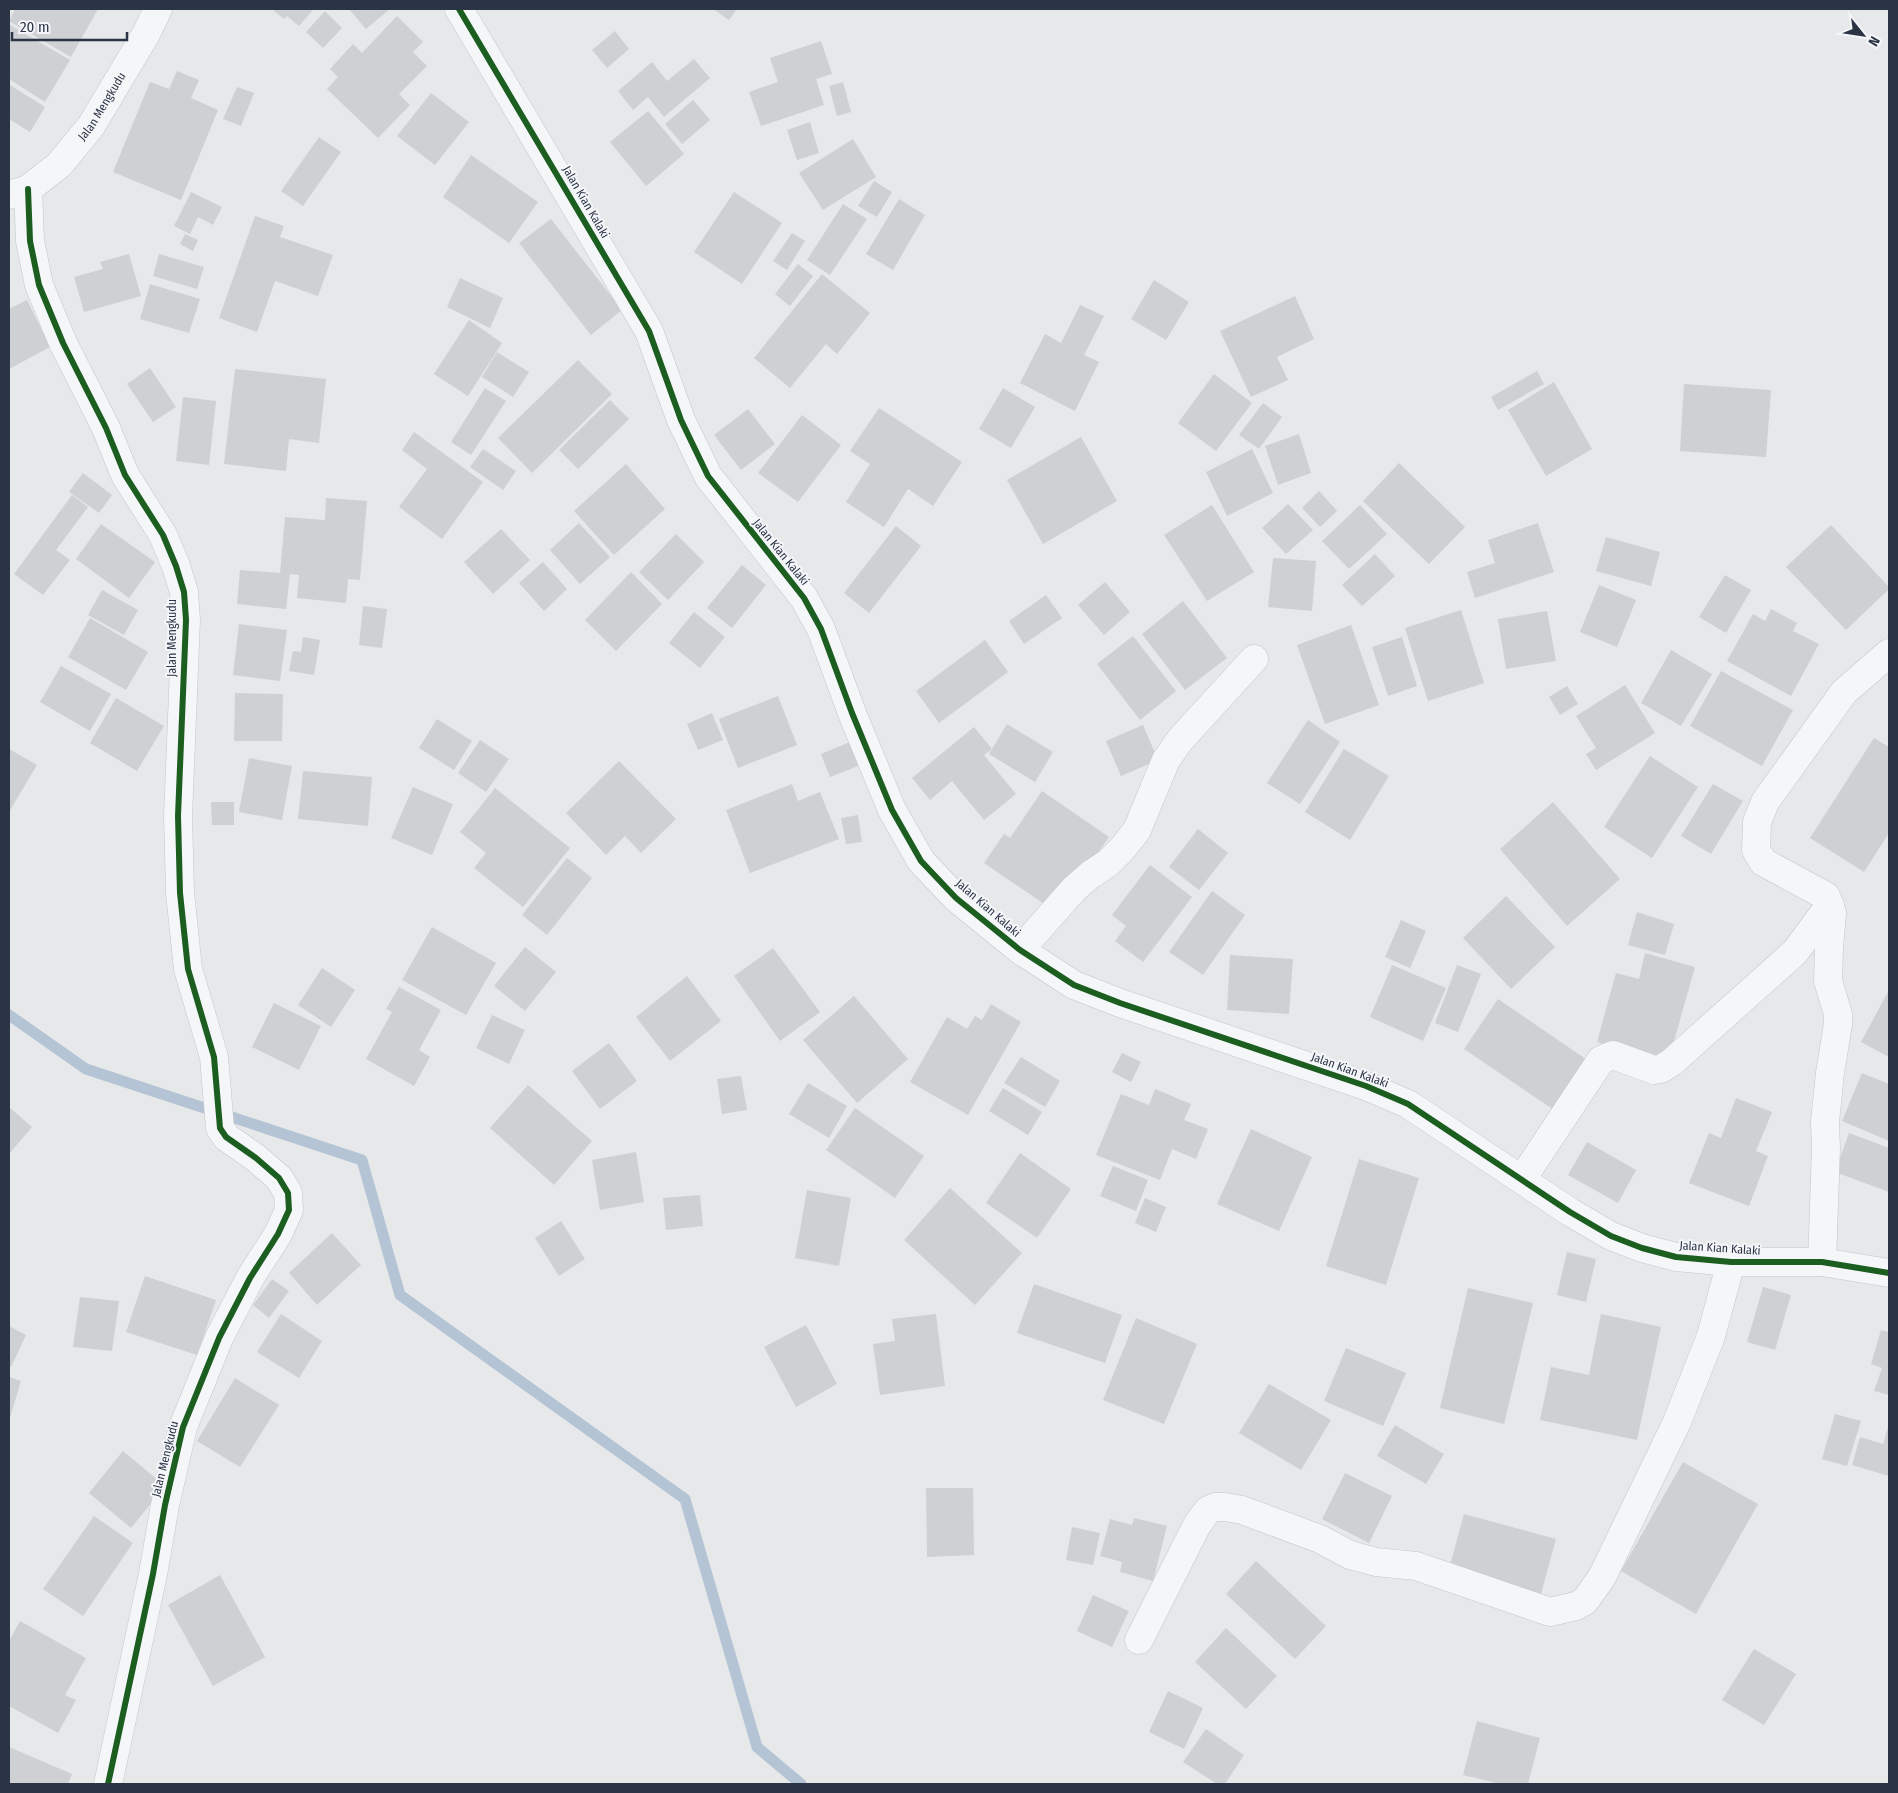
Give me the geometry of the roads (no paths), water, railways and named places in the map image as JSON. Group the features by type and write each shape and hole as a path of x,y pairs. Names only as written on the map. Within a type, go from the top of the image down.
{"street":[{"name":"Jalan Mengkudu","path":"108,1784 153,1574 165,1505 183,1428 219,1338 250,1278 278,1234 289,1210 288,1193 279,1178 256,1158 226,1137 220,1128 214,1057 188,968 180,893 178,816 186,620 184,592 163,535 125,475 106,428 63,343 39,285 18,192 59,165 91,126 146,34 158,9"},
{"name":"Jalan Kian Kalaki","path":"460,9 649,331 681,420 708,476 804,598 821,629 892,810 921,861 956,898 1020,950 1074,985 1120,1003 1366,1086 1408,1104 1611,1236 1642,1248 1676,1257 1731,1262 1822,1262 1889,1273"},
{"path":"1822,1262 1826,1148 1825,1122 1838,1024 1838,1014 1828,981 1832,913 1826,896 1763,862 1756,850 1757,822 1765,802 1844,692 1889,653"},
{"path":"1020,950 1065,915 1118,858 1192,743 1251,672"},
{"path":"1522,1179 1601,1060 1613,1055 1654,1070 1661,1069 1672,1062 1795,952 1830,905"},
{"path":"1139,1640 1197,1525 1208,1510 1225,1507 1242,1510 1320,1539 1350,1555 1376,1562 1416,1566 1550,1612 1576,1606 1585,1601 1602,1577 1677,1422 1711,1336 1731,1262"}],"waterway":[{"path":"9,1015 86,1069 362,1160 400,1295 685,1499 757,1747 801,1784"}]}
